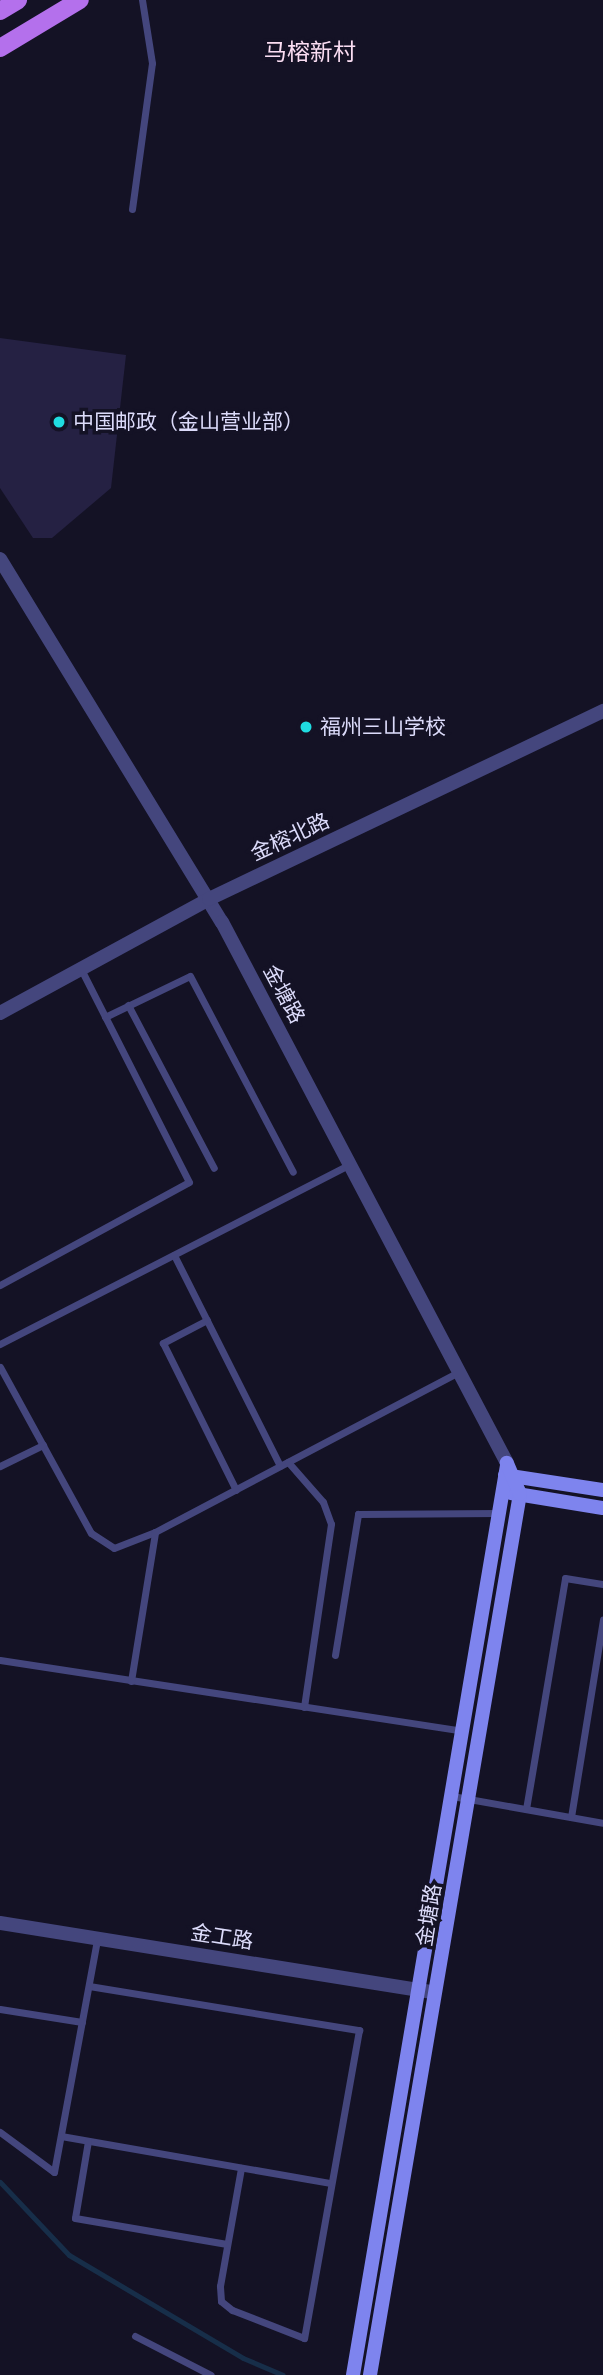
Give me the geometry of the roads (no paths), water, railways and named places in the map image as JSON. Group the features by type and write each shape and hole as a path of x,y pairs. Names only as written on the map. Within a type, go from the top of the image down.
{"main road":[{"path":"0,11 18,0"},
{"path":"0,48 80,0"},
{"path":"508,1471 603,1490"},
{"name":"金塘路","path":"353,2375 508,1471"},
{"name":"金塘路","path":"370,2375 520,1494 508,1471"},
{"path":"503,1492 603,1508"}],"street":[{"name":"金塘路","path":"0,559 209,899 459,1372 508,1471"},
{"name":"金榕北路","path":"0,1013 209,899 603,710"},
{"name":"金工路","path":"0,1923 437,1993"}],"lane":[{"path":"132,209 152,63 142,0"},
{"path":"0,1285 189,1182 81,968"},
{"path":"105,1017 178,979 194,980 293,1172"},
{"path":"128,1005 214,1168"},
{"path":"0,1344 349,1165"},
{"path":"174,1255 280,1466"},
{"path":"207,1320 163,1343 236,1490"},
{"path":"0,1367 96,1540 114,1548 155,1532 459,1372"},
{"path":"0,1466 43,1445"},
{"path":"288,1462 323,1502 331,1524 304,1707"},
{"path":"335,1655 358,1514 499,1513"},
{"path":"131,1681 155,1532"},
{"path":"526,1809 565,1578 603,1584"},
{"path":"571,1817 603,1620"},
{"path":"0,1660 463,1731"},
{"path":"452,1796 603,1823"},
{"path":"0,2132 54,2172 97,1938"},
{"path":"89,1986 359,2030 304,2338 232,2310 221,2301 227,2244 241,2168"},
{"path":"0,2009 82,2022"},
{"path":"61,2136 331,2183"},
{"path":"88,2141 75,2218 227,2244"},
{"path":"135,2336 211,2375"}],"waterway":[{"path":"0,2182 69,2255 243,2358 283,2375"}],"place":[{"name":"中国邮政（金山营业部）","path":"59,422"},
{"name":"福州三山学校","path":"306,727"}],"district":[{"name":"马榕新村","path":"310,52"}]}
